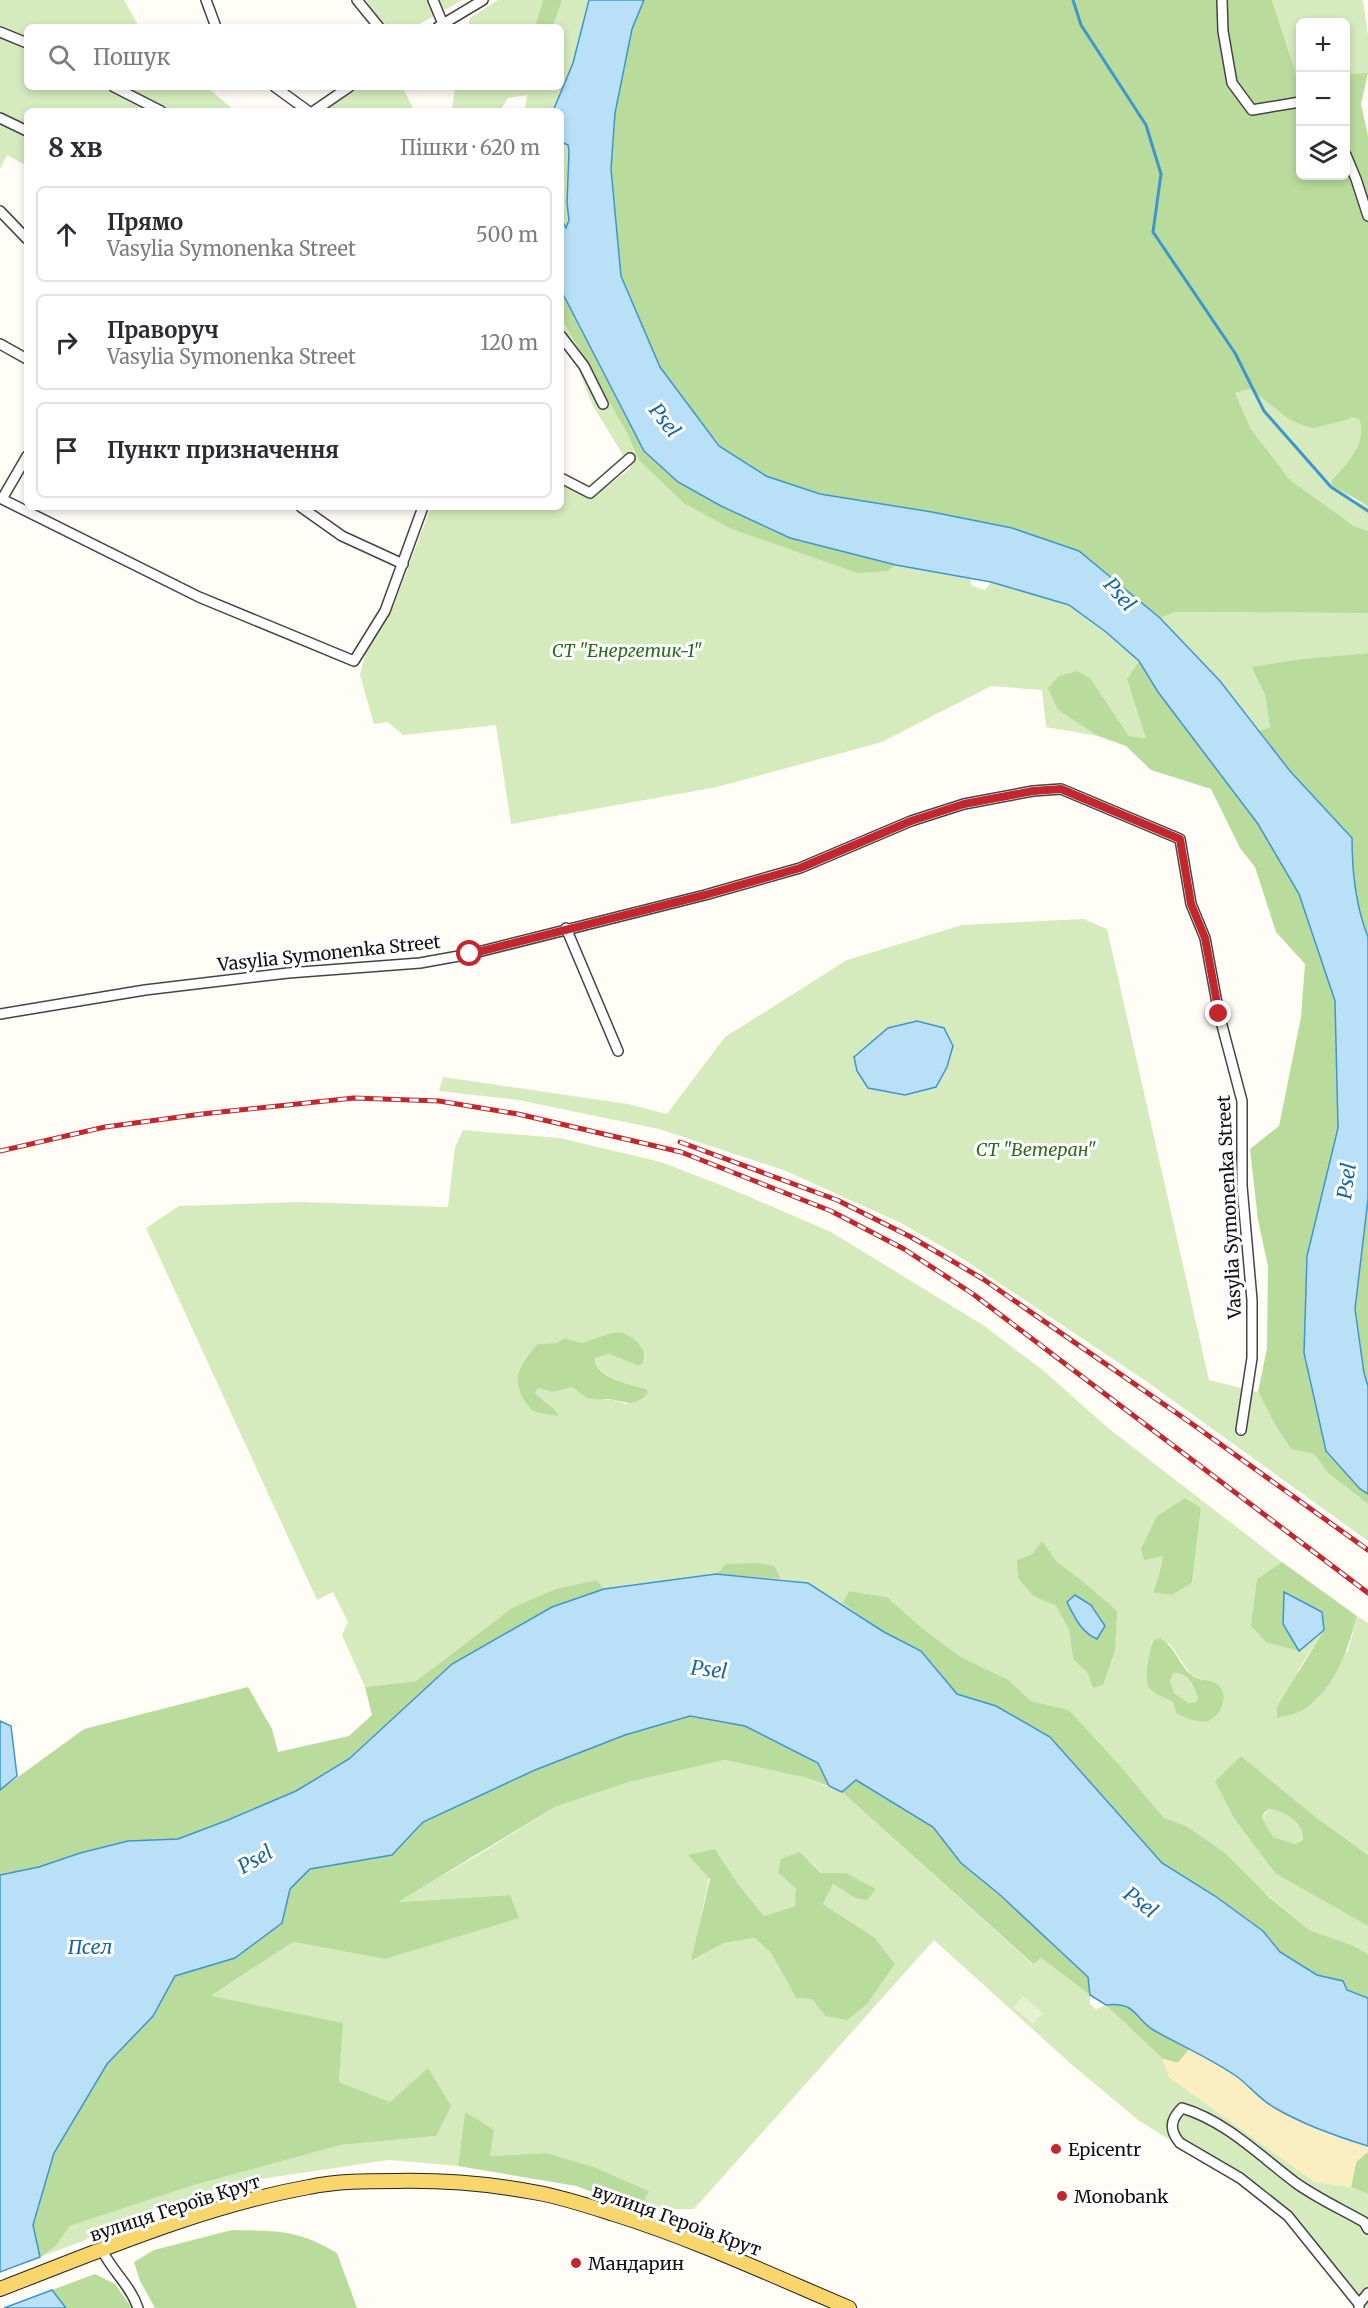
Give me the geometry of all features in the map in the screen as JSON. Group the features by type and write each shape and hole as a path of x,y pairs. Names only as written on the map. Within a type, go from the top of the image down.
{"main road":[{"name":"вулиця Героїв Крут","path":"0,2289 88,2255 250,2199 312,2186 376,2181 434,2181 522,2190 585,2204 673,2235 849,2308"}],"street":[{"path":"206,0 215,24"},
{"path":"357,0 377,24"},
{"path":"433,0 440,24"},
{"path":"442,24 483,0"},
{"path":"1222,0 1223,31 1232,83 1252,110 1296,103"},
{"path":"0,32 24,42"},
{"path":"120,90 155,108"},
{"path":"279,90 304,108"},
{"path":"318,108 345,90"},
{"path":"0,118 24,130"},
{"path":"1350,165 1368,216"},
{"path":"0,211 24,236"},
{"path":"564,340 584,366 603,404"},
{"path":"0,344 24,357"},
{"path":"564,480 590,493 630,458"},
{"path":"24,461 1,498 24,510"},
{"path":"25,510 199,597 354,661 385,611 422,510"},
{"path":"305,510 342,536 403,564"},
{"name":"Vasylia Symonenka Street","path":"0,1014 145,990 288,973 420,963 470,954 566,928 705,895 800,868 911,821 964,804 1033,791 1061,789 1180,839 1191,904 1205,938 1219,1014 1242,1101 1242,1186 1252,1300 1252,1359 1241,1430"},
{"path":"566,928 618,1051"},
{"path":"1368,2229 1364,2223 1298,2184 1245,2142 1196,2112 1182,2108 1174,2116 1171,2126 1174,2137 1179,2143 1240,2178 1288,2216 1359,2306 1368,2293"},
{"path":"102,2250 109,2264 134,2296 138,2308"}],"green space":[{"path":"0,0 124,0 137,24 24,24 24,90 210,90 232,108 24,108 24,164 7,155 0,169"},
{"path":"366,0 463,0 419,24 385,24"},
{"path":"498,0 543,0 536,24 469,24 470,18"},
{"path":"543,0 562,0 554,24 536,24"},
{"path":"562,0 589,0 573,63 564,85 564,24 554,24"},
{"path":"644,0 1272,0 1296,74 1296,180 1350,180 1350,74 1368,73 1361,104 1368,136 1368,506 1333,486 1331,481 1349,461 1358,445 1361,437 1359,419 1353,418 1313,428 1286,417 1250,389 1235,393 1251,429 1290,480 1354,526 1368,531 1368,613 1176,612 1160,618 1078,551 1012,528 932,512 820,494 766,476 719,446 660,367 621,276 611,169 615,113 632,29"},
{"path":"1272,0 1363,0 1368,35 1368,73 1350,74 1350,18 1296,18 1296,74"},
{"path":"350,90 404,90 413,108 322,108"},
{"path":"455,90 562,90 554,108 525,108 527,95 508,98 502,108 452,108"},
{"path":"564,143 568,145 569,151 567,203 569,220 566,228 564,224"},
{"path":"564,296 678,482 721,506 790,538 896,565 888,571 858,573 732,529 685,504 639,460 627,433 564,323"},
{"name":"СТ \"Енергетик-1\"","path":"564,323 627,433 639,460 888,571 896,565 970,578 972,586 985,590 991,582 1069,605 1106,632 1139,661 1127,679 1147,738 1129,736 1091,679 1058,710 1098,736 1046,727 1042,690 991,686 882,742 717,787 511,824 496,725 403,735 388,722 374,724 360,675 368,643 393,607 430,510 564,510 564,482 593,496 631,468 593,406 577,366 564,348"},
{"path":"1250,389 1286,417 1359,419 1361,437 1358,445 1349,461 1331,481 1352,499 1368,506 1368,531 1354,526 1290,480 1251,429 1235,393"},
{"path":"1176,612 1368,613 1368,653 1301,659 1251,668 1265,695 1270,727 1258,731 1220,681 1160,618"},
{"path":"1368,653 1368,937 1360,913 1352,838 1290,771 1258,731 1270,727 1265,695 1251,667 1301,659"},
{"path":"1139,661 1158,692 1258,824 1299,894 1335,1001 1338,1128 1307,1256 1304,1353 1326,1451 1360,1489 1368,1494 1368,1504 1328,1473 1314,1454 1291,1449 1258,1392 1267,1348 1268,1266 1258,1220 1250,1149 1279,1126 1301,1017 1305,964 1276,932 1255,867 1240,848 1211,789 1151,770 1126,746 1098,736 1058,710 1048,688 1059,676 1077,671 1091,679 1129,736 1146,738 1127,679"},
{"name":"СТ \"Ветеран\"","path":"1084,919 1107,929 1209,1380 1258,1392 1291,1449 1314,1454 1328,1473 1368,1504 1368,1541 1146,1381 960,1257 901,1223 786,1171 659,1129 518,1100 439,1091 443,1077 628,1104 667,1114 725,1037 847,960 962,925"},
{"path":"463,1130 560,1138 661,1162 831,1232 983,1325 1044,1371 1108,1428 1282,1562 1257,1579 1298,1651 1324,1630 1297,1672 1348,1651 1357,1616 1368,1623 1368,1855 1317,1818 1241,1756 1276,1874 1368,1926 1368,1954 1354,1946 1309,1930 1186,1826 1164,1818 1069,1710 1031,1701 1007,1679 961,1657 923,1629 887,1597 849,1591 842,1603 808,1583 781,1579 775,1566 726,1564 716,1574 604,1589 597,1580 512,1608 416,1681 365,1687 342,1635 348,1622 333,1592 317,1600 146,1228 179,1206 302,1202 448,1207 455,1147","holes":["611,1333 645,1354 646,1359 639,1366 609,1354 595,1358 597,1365 607,1375 646,1389 626,1404 613,1400 588,1398 572,1386 552,1392 537,1388 535,1392 540,1399 552,1405 519,1390 520,1370 537,1344 556,1343 565,1338 582,1343","1201,1508 1192,1583 1172,1595 1153,1593 1163,1556","1042,1542 1057,1562 1092,1591 1093,1688 1087,1672 1073,1659 1069,1630 1056,1606 1033,1596 1017,1560 1032,1554","1154,1640 1170,1644 1191,1675 1215,1683 1222,1707 1211,1720 1176,1713 1173,1702 1157,1695 1148,1686 1147,1663"]},
{"path":"1368,1199 1368,1386 1355,1309"},
{"path":"611,1333 627,1335 637,1342 644,1352 643,1362 639,1366 609,1354 595,1358 596,1365 600,1371 614,1379 646,1389 648,1393 643,1398 629,1403 588,1398 572,1387 552,1392 538,1388 535,1392 559,1416 536,1412 530,1408 519,1390 518,1376 523,1363 537,1344 556,1343 565,1338 582,1343"},
{"path":"1185,1498 1201,1508 1192,1583 1172,1595 1153,1593 1163,1556 1144,1560 1141,1549 1157,1516"},
{"path":"1042,1541 1057,1562 1117,1611 1115,1650 1103,1685 1093,1688 1087,1672 1073,1659 1069,1630 1056,1606 1033,1596 1018,1578 1017,1560 1032,1554"},
{"path":"1282,1562 1357,1616 1339,1667 1324,1691 1301,1711 1277,1718 1277,1707 1324,1630 1322,1613 1285,1593 1283,1624 1299,1651 1266,1642 1251,1626 1257,1579"},
{"path":"757,1563 775,1566 781,1579 716,1574 726,1564"},
{"path":"597,1580 604,1589 552,1607 452,1664 349,1759 296,1791 178,1839 127,1841 80,1853 39,1867 0,1875 0,1790 84,1729 248,1687 272,1729 278,1752 349,1736 372,1715 365,1687 416,1681 512,1608 556,1589"},
{"path":"849,1591 887,1597 923,1629 961,1657 1007,1679 1031,1701 1069,1710 1164,1818 1186,1826 1225,1853 1269,1897 1309,1930 1354,1946 1368,1954 1368,1998 1347,1990 1343,1981 1317,1975 1280,1952 1263,1931 1215,1896 1162,1863 1109,1805 996,1706 957,1694 921,1651 884,1632 842,1603"},
{"path":"1160,1638 1165,1642 1190,1674 1216,1683 1222,1690 1223,1704 1212,1719 1200,1721 1179,1715 1176,1713 1173,1702 1157,1695 1148,1687 1148,1663 1154,1640","holes":["1173,1673 1179,1674 1193,1685 1198,1699 1196,1702 1189,1703 1174,1693 1170,1681"]},
{"path":"1172,1673 1187,1678 1195,1690 1198,1699 1196,1702 1189,1703 1174,1693 1170,1681"},
{"path":"690,1716 745,1726 818,1763 829,1786 803,1777 725,1760 629,1782 555,1807 398,1902 510,1895 519,1918 385,1959 293,1942 211,1996 343,2023 339,2082 390,2102 428,2068 451,2106 436,2136 341,2145 194,2185 70,2226 55,2247 40,2257 33,2225 54,2153 107,2064 153,2016 175,1976 235,1958 282,1923 290,1889 310,1869 392,1855 423,1822 535,1770 625,1735"},
{"path":"1241,1756 1317,1818 1368,1855 1368,1926 1276,1874 1234,1818 1215,1781","holes":["1269,1809 1287,1815 1297,1823 1303,1840 1295,1844 1273,1837 1262,1818"]},
{"path":"725,1760 803,1777 842,1792 1032,1964 1041,1958 1090,1995 1090,2004 1096,2009 1106,2005 1163,2059 1169,2077 1315,2182 1351,2187 1368,2194 1368,2308 1355,2308 1287,2222 1247,2188 1138,2120 1071,2064 934,1940 694,2209 641,2210 649,2191 594,2167 546,2153 490,2156 465,2113 458,2166 389,2160 248,2181 201,2194 106,2227 83,2241 40,2257 55,2247 70,2226 194,2185 341,2145 436,2136 428,2068 390,2102 339,2082 342,2023 210,1997 293,1942 385,1959 510,1895 396,1902 480,1854 555,1807 629,1782","holes":["715,1849 738,1884 764,1916 795,1906 800,1852 822,1873 846,1873 875,1889 855,1898 833,1884 823,1904 874,1937 825,2016 812,1999 796,1998 771,1953 755,1938 724,1943 692,1961"]},
{"path":"856,1780 933,1827 961,1863 999,1894 1088,1977 1090,1995 1041,1958 1033,1964 842,1792"},
{"path":"1269,1809 1292,1818 1300,1827 1303,1840 1295,1844 1273,1837 1262,1818"},
{"path":"715,1849 738,1884 764,1916 795,1906 796,1888 778,1873 781,1859 800,1852 821,1873 846,1873 876,1889 867,1900 855,1898 833,1884 823,1904 874,1937 895,1964 867,2004 847,2020 825,2016 812,1999 796,1998 771,1953 755,1938 724,1943 691,1961 710,1879 688,1855"},
{"path":"1023,1996 1043,2013 1033,2024 1013,2007"},
{"path":"1117,2003 1136,2012 1153,2030 1190,2048 1178,2063 1163,2059 1106,2005"},
{"path":"465,2112 494,2130 490,2156 546,2153 594,2167 649,2191 641,2210 576,2186 458,2166"},
{"path":"1368,2152 1368,2194 1351,2187 1356,2162"},
{"path":"232,2230 298,2235 337,2253 357,2308 155,2308 140,2281 134,2262 154,2250"},
{"path":"95,2274 115,2284 132,2308 66,2308 52,2290"}],"sand":[{"path":"1190,2048 1237,2076 1272,2107 1329,2135 1368,2146 1368,2152 1356,2162 1351,2187 1315,2182 1169,2077 1163,2059 1178,2063"}],"water":[{"name":"Psel","path":"589,0 644,0 632,29 615,113 611,169 621,276 660,367 719,446 766,476 820,494 932,512 1012,528 1079,551 1160,618 1220,681 1290,771 1352,838 1360,913 1368,937 1368,1199 1355,1309 1368,1386 1368,1494 1360,1489 1326,1451 1304,1353 1307,1256 1338,1128 1335,1001 1299,894 1258,824 1158,692 1139,661 1106,632 1069,605 991,582 896,565 790,538 721,506 678,482 644,451 564,296 564,224 566,228 569,220 567,203 569,151 568,145 564,143 564,108 554,108 562,90 564,90"},
{"path":"917,1021 944,1028 953,1046 947,1067 936,1087 905,1095 868,1088 857,1071 854,1057 888,1028"},
{"name":"Псел","path":"716,1574 808,1583 884,1632 921,1651 957,1694 996,1706 1050,1737 1162,1863 1215,1896 1263,1931 1280,1952 1317,1975 1343,1981 1347,1990 1368,1998 1368,2146 1297,2120 1264,2101 1226,2070 1148,2027 1135,2012 1124,2006 1106,2005 1090,1995 1088,1977 999,1894 961,1863 933,1827 856,1780 842,1792 829,1786 818,1763 745,1726 690,1716 625,1735 535,1770 423,1822 392,1855 310,1869 290,1889 282,1923 235,1958 175,1976 153,2016 107,2064 54,2153 33,2225 40,2257 0,2272 0,1875 39,1867 80,1853 128,1841 178,1839 228,1820 296,1791 349,1759 452,1664 552,1607 604,1589"},
{"path":"1284,1592 1322,1612 1324,1630 1299,1651 1283,1624"},
{"path":"1075,1595 1091,1605 1105,1626 1097,1639 1083,1628 1067,1602"},
{"path":"0,1721 11,1726 17,1776 0,1790"},
{"path":"52,2290 66,2308 4,2308"}],"waterway":[{"path":"1073,0 1081,25 1146,125 1161,174 1153,232 1235,353 1264,411 1331,487 1368,511"}],"railway":[{"path":"0,1151 105,1127 354,1098 439,1101 518,1114 681,1152 831,1211 904,1249 973,1294 1368,1593"},
{"path":"680,1142 837,1200 911,1237 983,1279 1188,1421 1368,1550"}],"place":[{"name":"Epicentr","path":"1056,2149"},
{"name":"Monobank","path":"1062,2196"},
{"name":"Мандарин","path":"576,2263"}],"route":[{"path":"470,954 566,928 705,895 800,868 911,821 964,804 1033,791 1061,789 1180,839 1191,904 1205,938 1219,1014"}]}
